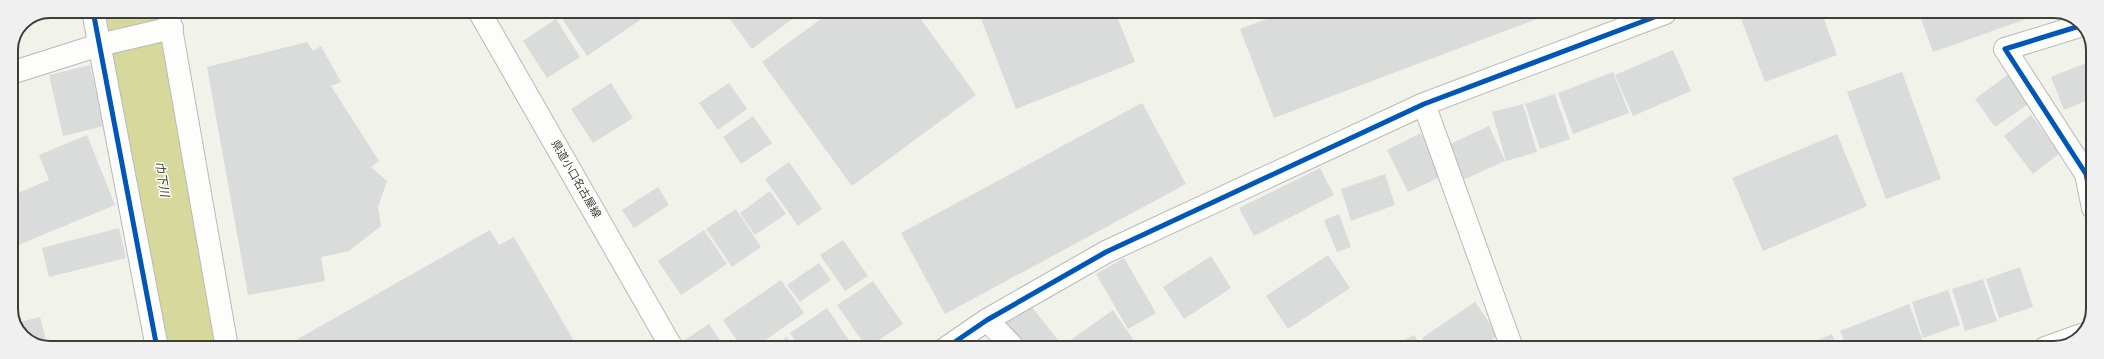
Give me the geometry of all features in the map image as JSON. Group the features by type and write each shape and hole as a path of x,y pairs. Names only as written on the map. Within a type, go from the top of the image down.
{"street":[{"path":"96,18 105,44 156,341"},
{"name":"県道小口名古屋線","path":"483,18 668,341"},
{"path":"956,341 987,320 1106,252 1424,104 1652,18"},
{"path":"18,71 105,44 170,20 226,341"},
{"path":"2077,27 2005,49 2086,169"},
{"path":"1424,104 1509,341"},
{"path":"987,320 1007,341"}],"building":[{"path":"566,18 639,18 640,20 587,56 563,20"},
{"path":"729,18 794,18 752,49"},
{"path":"822,18 920,18 976,95 852,186 762,62"},
{"path":"981,18 1118,18 1135,62 1016,109"},
{"path":"1270,18 1539,18 1274,118 1240,29"},
{"path":"1741,18 1824,18 1837,55 1765,82"},
{"path":"1921,18 2029,18 1933,52"},
{"path":"556,19 580,57 547,78 523,41"},
{"path":"307,42 313,51 321,46 341,82 331,86 379,161 371,167 387,181 378,207 381,226 349,251 321,257 325,281 248,295 207,67"},
{"path":"1673,50 1691,91 1633,116 1615,75"},
{"path":"2086,63 2086,101 2064,110 2051,77"},
{"path":"90,65 104,126 63,136 49,75"},
{"path":"1613,72 1629,113 1573,134 1558,93"},
{"path":"1902,72 1941,179 1886,199 1847,92"},
{"path":"2009,74 2030,103 1995,127 1975,99"},
{"path":"611,83 633,118 593,143 571,109"},
{"path":"729,83 747,109 718,130 699,103"},
{"path":"1555,94 1570,139 1540,149 1525,104"},
{"path":"1142,103 1186,184 945,314 901,233"},
{"path":"1523,104 1537,152 1506,161 1492,112"},
{"path":"2031,115 2060,153 2033,174 2004,136"},
{"path":"753,116 772,143 741,164 723,137"},
{"path":"1489,126 1505,161 1463,180 1448,145"},
{"path":"1421,133 1442,176 1408,192 1387,150"},
{"path":"1837,134 1867,206 1763,251 1732,178"},
{"path":"87,135 115,205 18,245 18,193 49,180 39,155"},
{"path":"789,162 822,209 798,226 765,179"},
{"path":"1320,168 1334,195 1254,236 1239,208"},
{"path":"1385,174 1395,205 1351,221 1341,189"},
{"path":"658,187 669,205 634,228 622,210"},
{"path":"770,191 786,214 755,235 740,213"},
{"path":"736,209 761,247 732,267 706,229"},
{"path":"1339,214 1351,247 1337,252 1324,220"},
{"path":"119,228 126,258 49,277 42,248"},
{"path":"490,230 499,245 514,237 574,341 294,341"},
{"path":"704,230 727,264 681,295 658,261"},
{"path":"843,240 868,276 845,291 820,255"},
{"path":"1328,255 1350,288 1288,329 1266,296"},
{"path":"1211,256 1231,288 1184,319 1163,287"},
{"path":"1124,258 1156,313 1128,329 1096,274"},
{"path":"819,263 831,280 800,302 787,285"},
{"path":"2020,267 2033,307 1999,318 1986,279"},
{"path":"1983,279 1997,321 1965,331 1952,289"},
{"path":"781,280 804,313 764,341 737,341 723,320"},
{"path":"873,281 903,324 878,341 862,341 837,305"},
{"path":"1948,290 1960,325 1923,338 1912,302"},
{"path":"1028,302 1058,340 1019,341 1004,322"},
{"path":"1475,302 1498,335 1490,341 1424,341 1422,338"},
{"path":"1909,304 1923,341 1844,341 1840,331"},
{"path":"827,308 849,341 795,341 790,333"},
{"path":"1113,310 1134,341 1069,341"},
{"path":"40,317 46,341 34,337 23,327 20,322"},
{"path":"709,324 720,341 684,341"},
{"path":"1832,334 1835,341 1816,341"},
{"path":"1414,335 1417,341 1402,341"},
{"path":"787,337 790,341 781,341"}],"waterway":[{"name":"巾下川","path":"134,18 190,341"}],"cycle path":[{"path":"94,18 156,341"},
{"path":"956,341 987,320 1106,252 1424,104 1652,18"},
{"path":"2077,27 2005,49 2086,174"}]}
